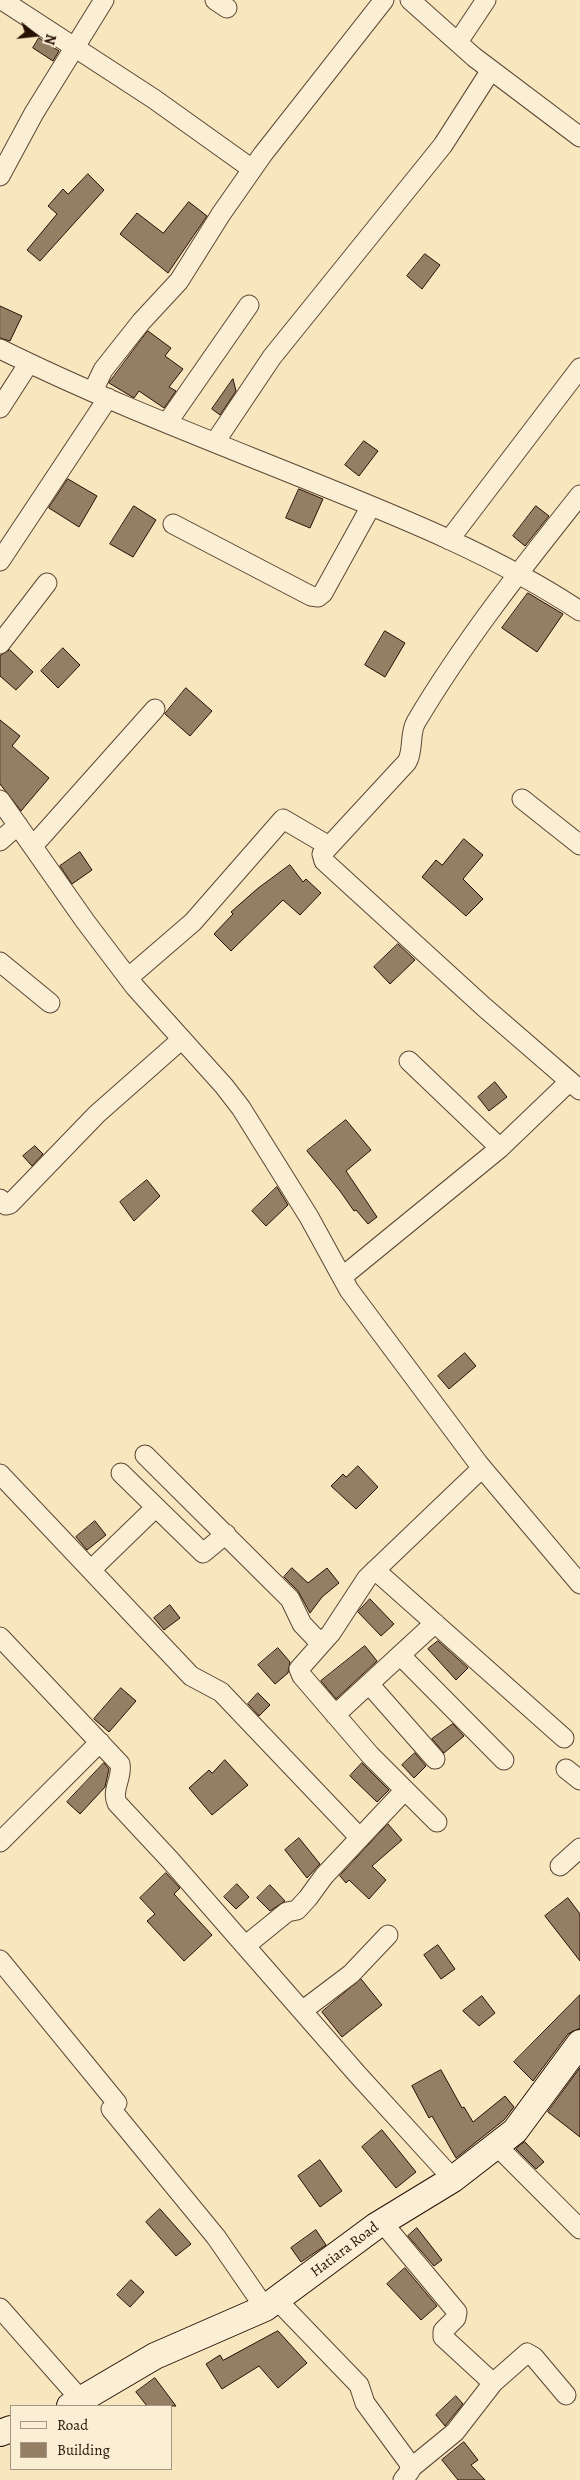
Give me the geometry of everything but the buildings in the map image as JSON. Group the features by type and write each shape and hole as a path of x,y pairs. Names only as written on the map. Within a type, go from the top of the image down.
{"street":[{"path":"2,0 154,100 252,169"},
{"path":"0,176 34,113 104,0"},
{"path":"0,561 100,395 103,370 141,322 179,280 252,169 384,0"},
{"path":"410,0 492,70 580,137"},
{"path":"458,42 486,0"},
{"path":"215,442 272,358 443,145 492,70"},
{"path":"167,422 249,305"},
{"path":"0,349 100,395 371,506 448,540 517,574 580,610"},
{"path":"0,408 29,363"},
{"path":"448,540 580,368"},
{"path":"342,1277 575,1086 484,1007 324,861 322,854 407,762 411,754 415,724 480,624 580,495"},
{"path":"173,524 311,596 318,597 323,593 371,506"},
{"path":"0,644 47,583"},
{"path":"33,846 155,709"},
{"path":"522,799 580,845"},
{"path":"0,800 85,922 128,978 241,1108 309,1217 342,1277 482,1468 580,1584"},
{"path":"128,978 193,922 283,819 329,846"},
{"path":"0,841 18,825"},
{"path":"0,962 50,1003"},
{"path":"0,1200 6,1205 10,1204 107,1104 182,1039"},
{"path":"409,1061 500,1148"},
{"path":"145,1454 290,1599 302,1624 321,1644"},
{"path":"437,1822 370,1755 334,1715 300,1672 300,1666 331,1633 362,1584 482,1468"},
{"path":"121,1473 203,1553 226,1534"},
{"path":"0,1474 92,1569 191,1676 222,1692 360,1838"},
{"path":"92,1569 156,1507"},
{"path":"375,1570 564,1738"},
{"path":"334,1715 434,1623"},
{"path":"0,1637 120,1764 122,1771 114,1798 117,1803 453,2179"},
{"path":"400,1655 504,1760"},
{"path":"369,1684 435,1759"},
{"path":"0,1842 100,1742"},
{"path":"245,1946 287,1912 297,1910 324,1876 405,1790"},
{"path":"560,1866 580,1848"},
{"path":"302,2011 351,1974 388,1935"},
{"path":"0,1960 216,2237 271,2304 360,2385 365,2403 407,2474 459,2428 492,2383 527,2353 534,2357 566,2394"},
{"name":"Hatiara Road","path":"76,2403 155,2356 271,2304 382,2222 453,2179 515,2131 580,2043"},
{"path":"497,2146 580,2229"},
{"path":"382,2222 457,2312 456,2318 442,2334 443,2337 492,2383"},
{"path":"0,2308 76,2403"}]}
